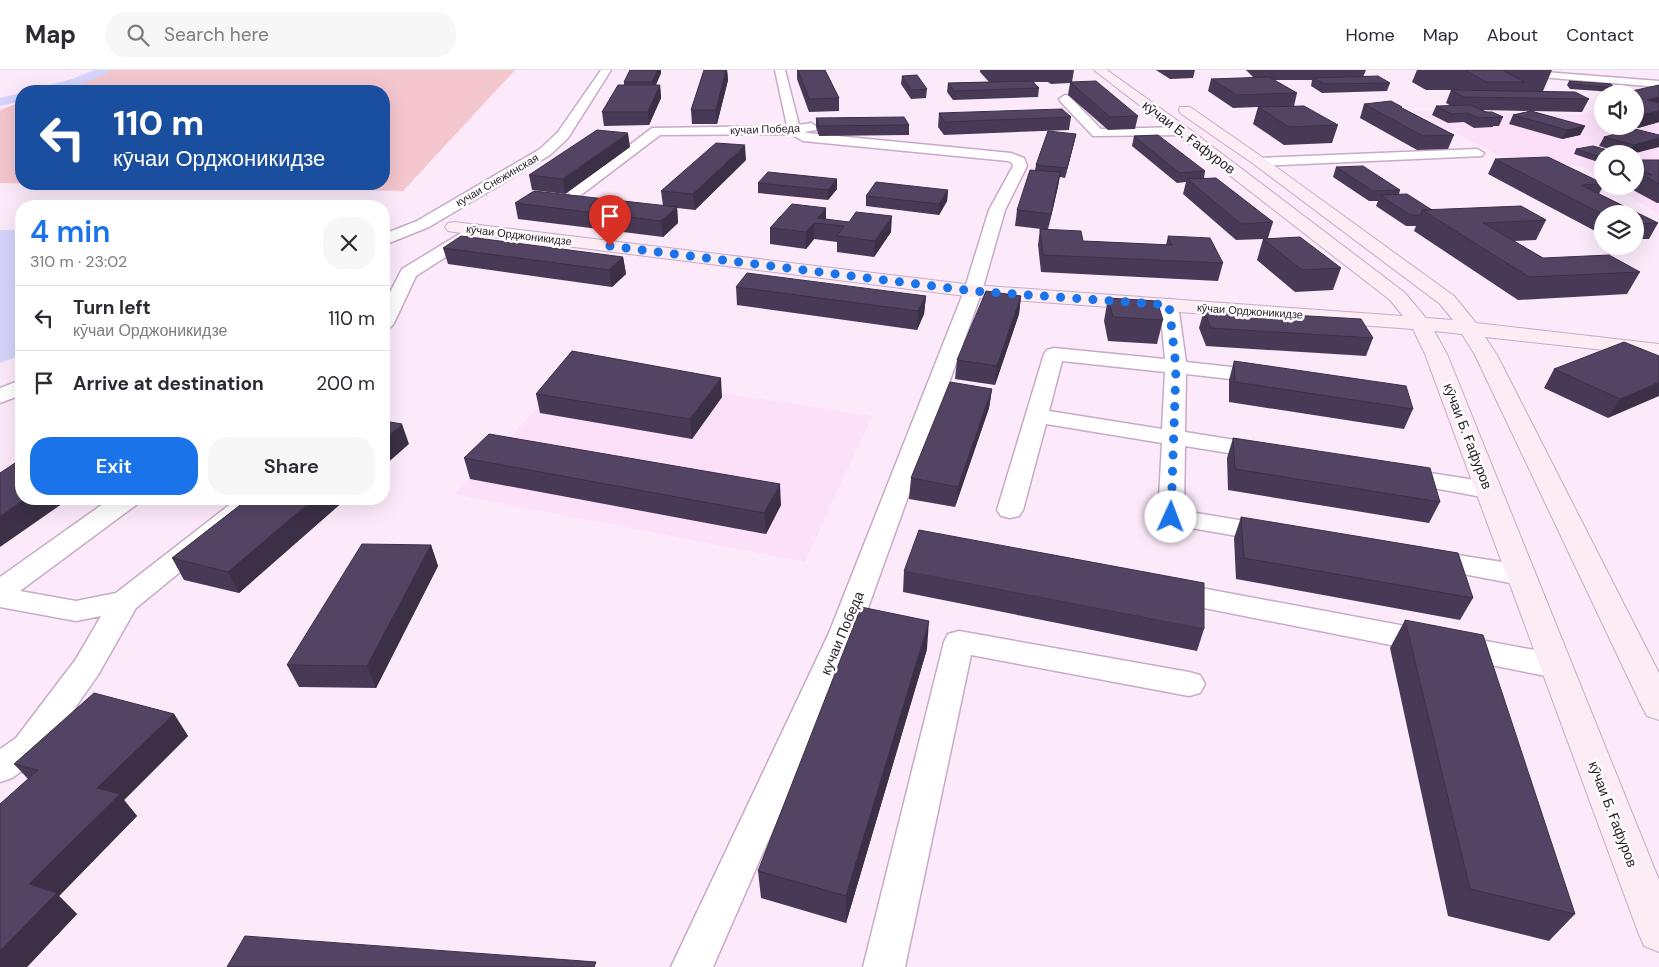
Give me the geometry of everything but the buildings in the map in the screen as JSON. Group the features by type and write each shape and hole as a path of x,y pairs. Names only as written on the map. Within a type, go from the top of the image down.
{"main road":[{"name":"кӯчаи Б. Ғафуров","path":"1100,70 1183,131 1397,296 1420,323 1436,354 1659,932"},
{"name":"кӯчаи Б. Ғафуров","path":"1130,70 1212,130 1260,162 1447,300 1469,328 1486,355 1659,707"},
{"path":"1183,131 1212,130"},
{"name":"кӯчаи Орджоникидзе","path":"454,227 973,291 1420,323 1659,350"}],"street":[{"name":"кучаи Снежинская","path":"390,238 423,224 546,152 563,135 606,70"},
{"path":"780,70 794,130"},
{"path":"1532,74 1659,84"},
{"path":"1065,99 1098,133 1183,131"},
{"name":"кучаи Победа","path":"576,192 657,131 794,130 820,126"},
{"name":"кучаи Победа","path":"693,967 844,633 973,291 997,210 1020,166 1019,161 1012,158 803,137 794,130"},
{"path":"1260,162 1477,153"},
{"path":"390,310 408,273 477,230"},
{"path":"1169,305 1176,367 1171,517 1298,538"},
{"path":"1010,510 1054,354 1292,380"},
{"path":"0,396 15,390"},
{"path":"1037,416 1292,456"},
{"path":"1380,472 1488,490"},
{"path":"0,591 118,505"},
{"path":"0,768 28,748 87,667 125,601 245,505"},
{"path":"1404,555 1521,574"},
{"path":"1140,587 1556,666"},
{"path":"0,597 76,611 125,601"},
{"path":"884,967 959,642 1189,684"}],"shaded area":[{"path":"108,70 515,70 403,191 353,190 390,190 390,85 67,85"},
{"path":"1644,92 1659,94 1659,215 1628,195 1644,195 1644,145 1594,145 1594,173 1585,167 1505,159 1413,111 1581,115 1594,109 1594,135 1644,135"},
{"path":"15,104 15,183 0,183 0,110"},
{"path":"575,370 872,416 805,562 454,494"}],"water":[{"path":"0,230 15,230 15,357 0,363"}],"waterway":[{"path":"66,85 104,70"},
{"path":"0,102 15,98"}],"route":[{"path":"610,246 973,291 1169,305 1176,367 1171,517"}]}
